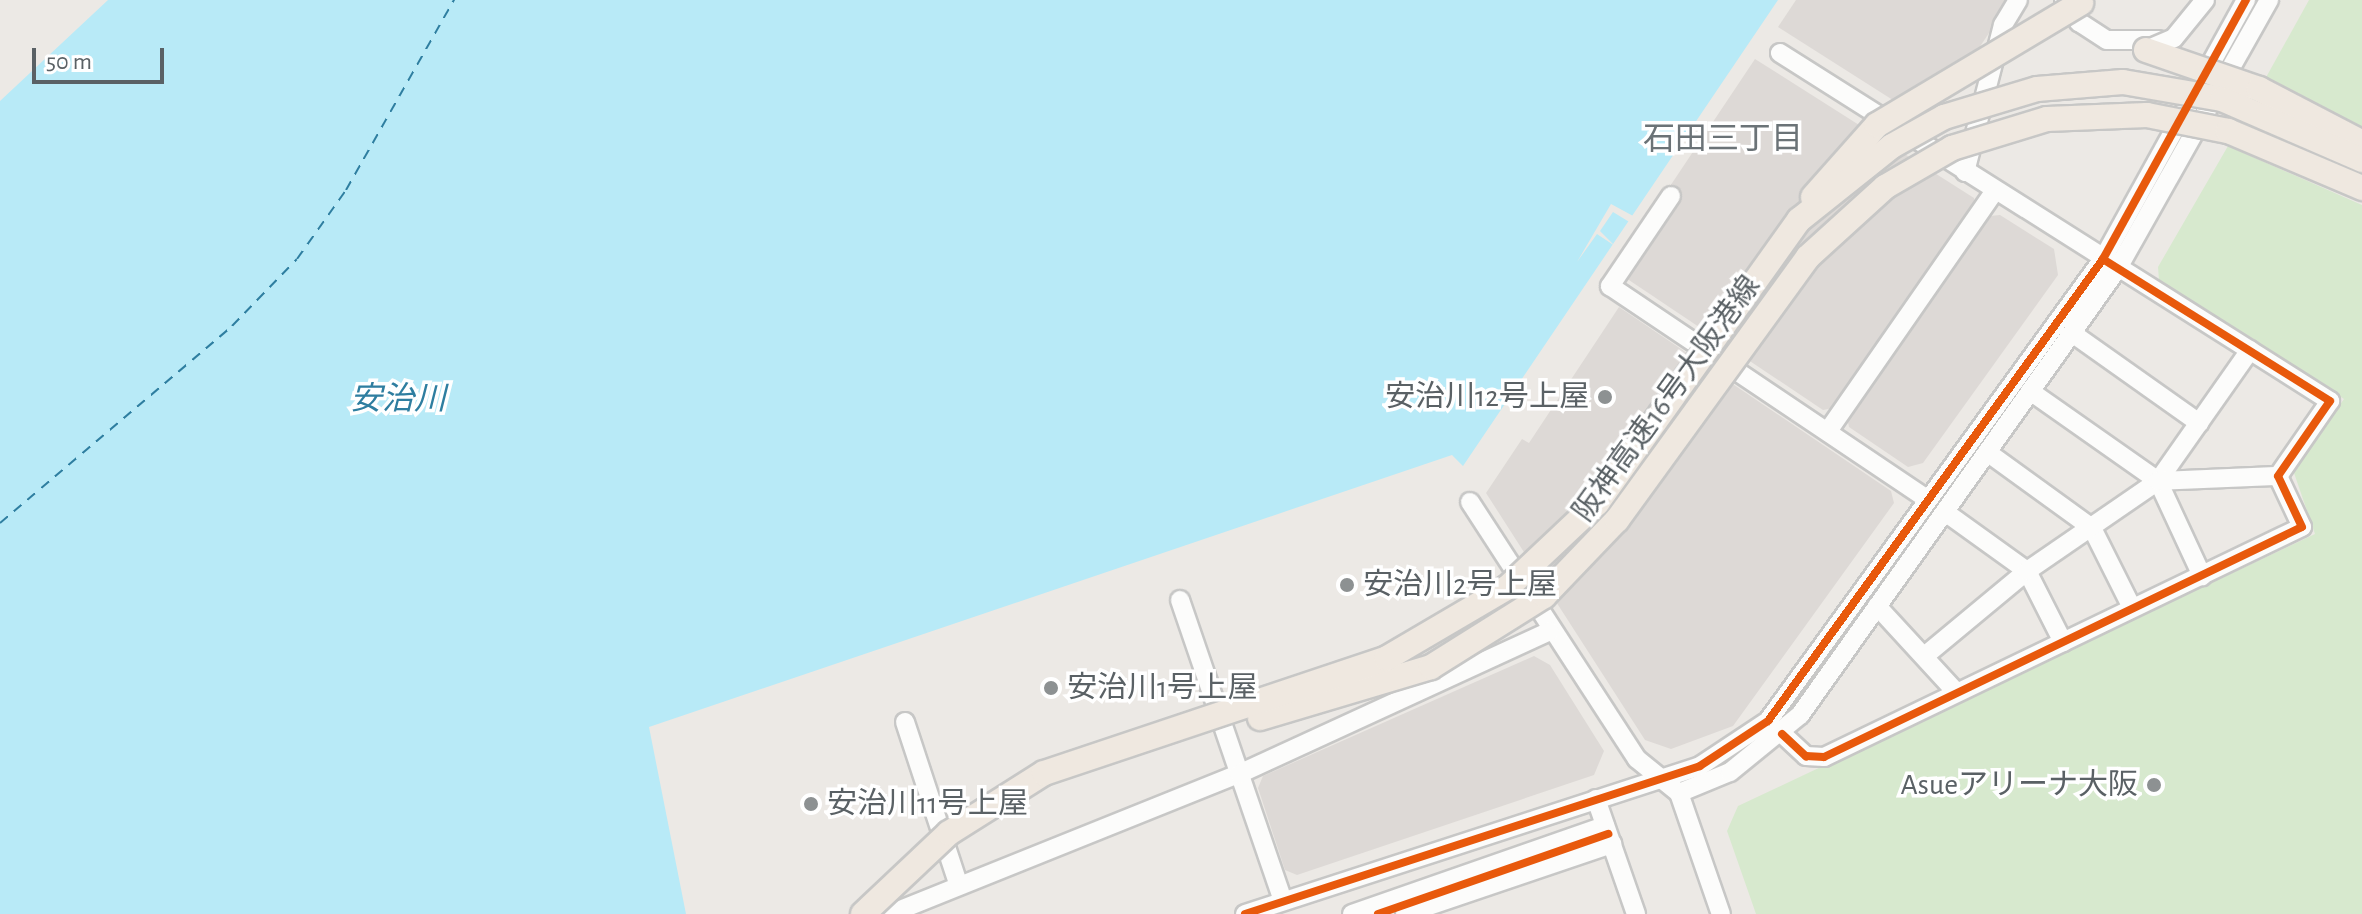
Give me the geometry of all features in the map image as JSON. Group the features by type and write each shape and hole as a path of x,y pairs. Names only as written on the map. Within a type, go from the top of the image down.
{"highway":[{"path":"1799,220 1843,156 1877,125 2072,2"},
{"path":"2146,50 2259,89 2362,142"},
{"name":"阪神高速16号大阪港線","path":"863,914 949,833 1044,773 1376,663 1508,587 1597,503 1799,220 1853,173 1944,117 2069,84 2123,82 2222,99 2362,160"},
{"name":"阪神高速16号大阪港線","path":"875,914 952,845 1050,783 1176,739 1393,681 1503,627 1609,530 1808,257 1885,187 1952,148 2047,119 2147,115 2228,131 2362,188"}],"street":[{"path":"1965,172 2003,25 2018,0"},
{"path":"2072,2 2092,33 2126,43 2172,35 2206,0"},
{"path":"2146,50 2174,38 2206,0"},
{"path":"1679,793 1730,772 1782,734 1945,512 2072,333 2246,0"},
{"path":"1253,912 1347,885 1709,763 1768,721 1928,500 2110,264 2269,0"},
{"path":"1780,53 2330,401 2278,476"},
{"path":"1828,431 1995,191"},
{"path":"1671,196 1610,286 1928,500"},
{"path":"2072,333 2199,423"},
{"path":"1927,654 2027,571 2158,481 2250,350"},
{"path":"2030,391 2158,481 2202,576"},
{"path":"1987,452 2092,528 2132,608"},
{"path":"2158,481 2278,476"},
{"path":"1782,734 1815,759 2302,527 2278,476"},
{"path":"1470,502 1550,631 1637,759 1679,793 1721,914"},
{"path":"1945,512 2027,571 2063,642"},
{"path":"1180,600 1283,901"},
{"path":"1877,606 1927,654 1956,692"},
{"path":"890,914 958,883 1239,774 1550,631"},
{"path":"905,722 958,883"},
{"path":"1596,799 1636,914"},
{"path":"1347,885 1358,913 1605,826"},
{"path":"1405,914 1612,844"}],"shaded area":[{"path":"1796,0 2011,0 1929,123 1778,27"},
{"path":"1755,59 1974,198 1975,209 1833,408 1823,410 1614,270"},
{"path":"2000,215 2054,249 2058,275 1923,463 1908,467 1849,427 1847,417 1990,216"},
{"path":"1619,307 1891,491 1894,503 1733,726 1671,749 1645,740 1486,493 1522,439 1529,443"},
{"path":"1534,656 1550,665 1604,751 1594,775 1297,875 1285,870 1258,788 1263,776"}],"green space":[{"path":"2309,0 2362,0 2362,133 2264,81"},
{"path":"2228,146 2362,205 2362,914 1756,914 1727,831 1738,806 2315,534 2293,470 2344,399 2159,280 2158,267"}],"water":[{"name":"安治川","path":"108,0 1778,0 1463,466 1452,455 649,727 686,914 0,914 0,101"}],"pier":[{"path":"1611,204 1635,217 1631,223 1613,212 1600,231 1615,246 1597,234 1577,262"}],"ferry route":[{"path":"0,523 232,326 297,259 346,190 454,0"}],"cycle path":[{"path":"1245,914 1700,766 1768,721 2103,259 2246,0"},
{"path":"1782,734 1806,756 1824,757 2302,527 2278,476 2330,401 2103,259"},
{"path":"1378,914 1608,834"}],"place":[{"name":"安治川12号上屋","path":"1605,397"},
{"name":"安治川2号上屋","path":"1347,585"},
{"name":"安治川1号上屋","path":"1051,688"},
{"name":"Asueアリーナ大阪","path":"2154,785"},
{"name":"安治川11号上屋","path":"811,804"}],"district":[{"name":"石田三丁目","path":"1723,139"}]}
